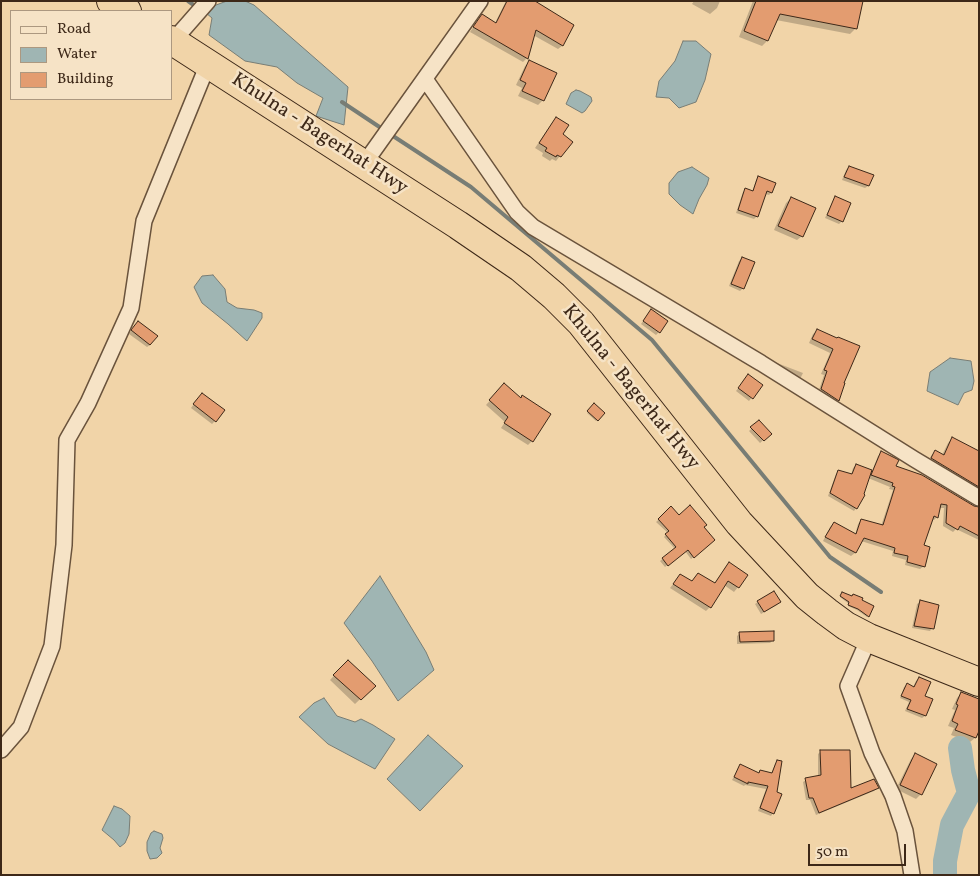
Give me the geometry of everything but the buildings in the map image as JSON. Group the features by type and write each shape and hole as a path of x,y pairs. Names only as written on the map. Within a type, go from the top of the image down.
{"highway":[{"path":"111,1 125,10"},
{"name":"Khulna - Bagerhat Hwy","path":"172,40 458,225 521,268 554,296 581,323 739,524 807,596 846,626 869,638 979,682"}],"street":[{"path":"172,40 208,1"},
{"path":"364,164 480,1"},
{"path":"1,750 21,727 52,646 64,545 67,440 88,403 130,308 144,221 208,64"},
{"path":"425,79 517,212 533,227 761,363 979,498"},
{"path":"869,638 848,686 872,753 893,796 905,831 912,875"}],"water":[{"path":"227,1 245,1 254,5 348,87 344,125 316,116 323,98 297,83 277,67 245,61 209,35 212,18 206,13 216,5"},
{"path":"683,41 696,41 711,54 705,80 696,102 679,108 669,98 656,97 659,81 675,61"},
{"path":"576,90 591,97 592,101 582,113 566,104 571,93"},
{"path":"692,167 709,178 693,214 669,194 669,183 678,172"},
{"path":"213,275 225,289 227,302 237,308 262,313 262,318 247,341 202,303 194,287 202,276"},
{"path":"950,358 971,361 974,381 972,390 964,393 958,405 927,391 930,372"},
{"path":"380,576 426,652 434,670 398,701 344,623"},
{"path":"324,698 337,716 355,722 361,719 395,739 375,769 328,744 299,717 314,703"},
{"path":"428,735 463,766 420,811 387,779"},
{"path":"114,806 122,809 130,816 129,834 125,843 120,847 102,830"},
{"path":"154,831 162,834 163,838 160,848 162,853 157,858 150,859 147,851 147,842"}],"waterway":[{"path":"188,1 198,8"},
{"path":"342,102 384,130"},
{"path":"390,134 471,187 652,340 830,557 881,592"},
{"path":"945,875 945,861 952,825 969,793 960,748"}]}
